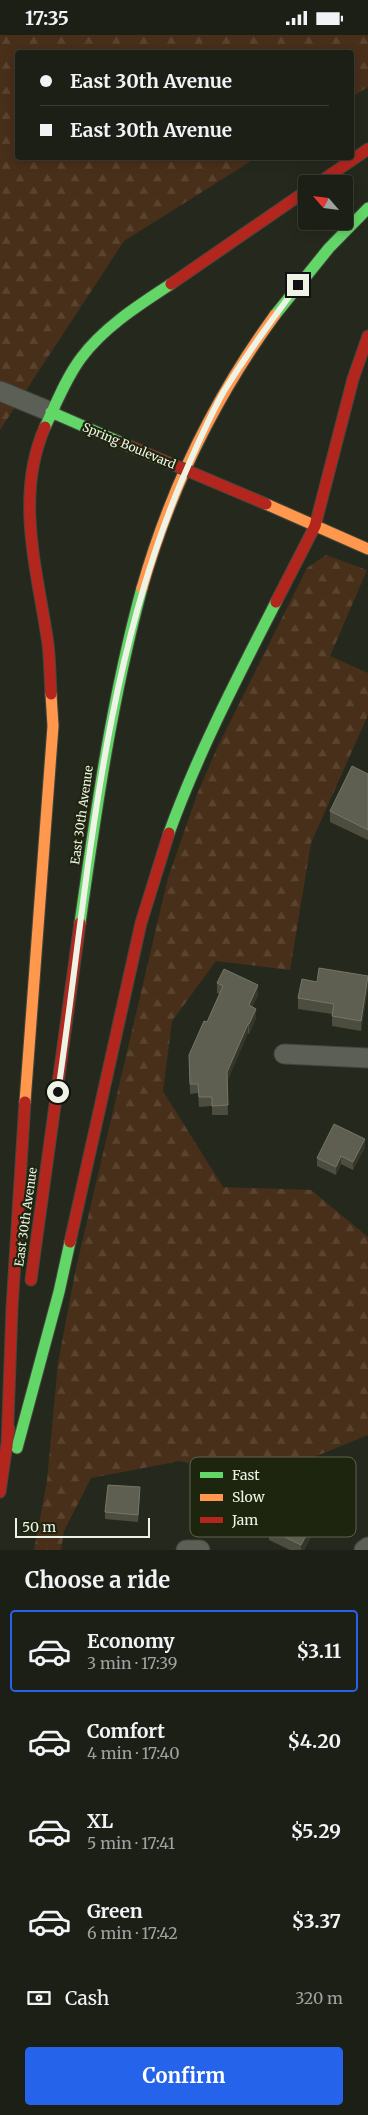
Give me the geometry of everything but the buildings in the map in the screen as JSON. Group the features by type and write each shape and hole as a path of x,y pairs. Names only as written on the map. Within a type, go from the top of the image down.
{"main road":[{"path":"354,159 368,149"},
{"path":"330,175 352,160"},
{"path":"6,1447 12,1308 24,1120 53,727 48,647 29,524 31,476 40,439 52,412 81,358 104,333 138,307 298,197"},
{"name":"East 30th Avenue","path":"29,1289 96,808 110,725 144,582 197,444 224,392 263,331 310,270 368,208"},
{"path":"0,1505 59,1292 141,923 162,852 188,781 219,714 315,526 353,379 368,336"},
{"name":"Spring Boulevard","path":"52,412 368,549"},
{"path":"0,1492 22,1339"}],"street":[{"name":"Spring Boulevard","path":"0,391 52,412"},
{"path":"284,1054 368,1058"},
{"path":"364,1550 368,1547"},
{"path":"186,1550 200,1550"}],"green space":[{"path":"0,35 368,35 368,87 354,95 354,50 15,50 15,160 253,160 124,241 0,430"},
{"path":"326,555 367,570 330,656 368,673 368,715 311,843 290,970 216,961 172,1021 163,1091 223,1187 311,1190 368,1237 368,1435 314,1457 190,1457 190,1464 180,1461 91,1478 64,1531 61,1550 34,1550 47,1481 58,1363 76,1268 168,878 198,792 218,746 307,568"}],"traffic: fast":[{"path":"275,315 329,248 368,208"},
{"path":"45,427 61,391 90,347 123,317 171,284"},
{"path":"51,412 122,443"},
{"path":"80,923 113,713 142,588"},
{"path":"169,833 205,745 276,602"},
{"path":"17,1448 59,1292 70,1242"}],"traffic: slow":[{"path":"142,588 166,515 197,445 233,378 275,315"},
{"path":"266,504 368,549"},
{"path":"25,1102 53,726 51,694"}],"traffic: jam":[{"path":"354,159 368,149"},
{"path":"330,175 352,160"},
{"path":"171,284 298,197"},
{"path":"276,602 315,526 353,379 368,336"},
{"path":"45,427 36,454 31,480 30,508 34,563 48,644 51,694"},
{"path":"122,443 266,504"},
{"path":"70,1242 141,923 169,833"},
{"path":"31,1280 80,923"},
{"path":"7,1447 12,1308 25,1102"},
{"path":"0,1492 9,1429"}],"route":[{"path":"58,1092 99,789 110,725 144,582 168,512 197,444 224,392 263,331 298,285"}]}
